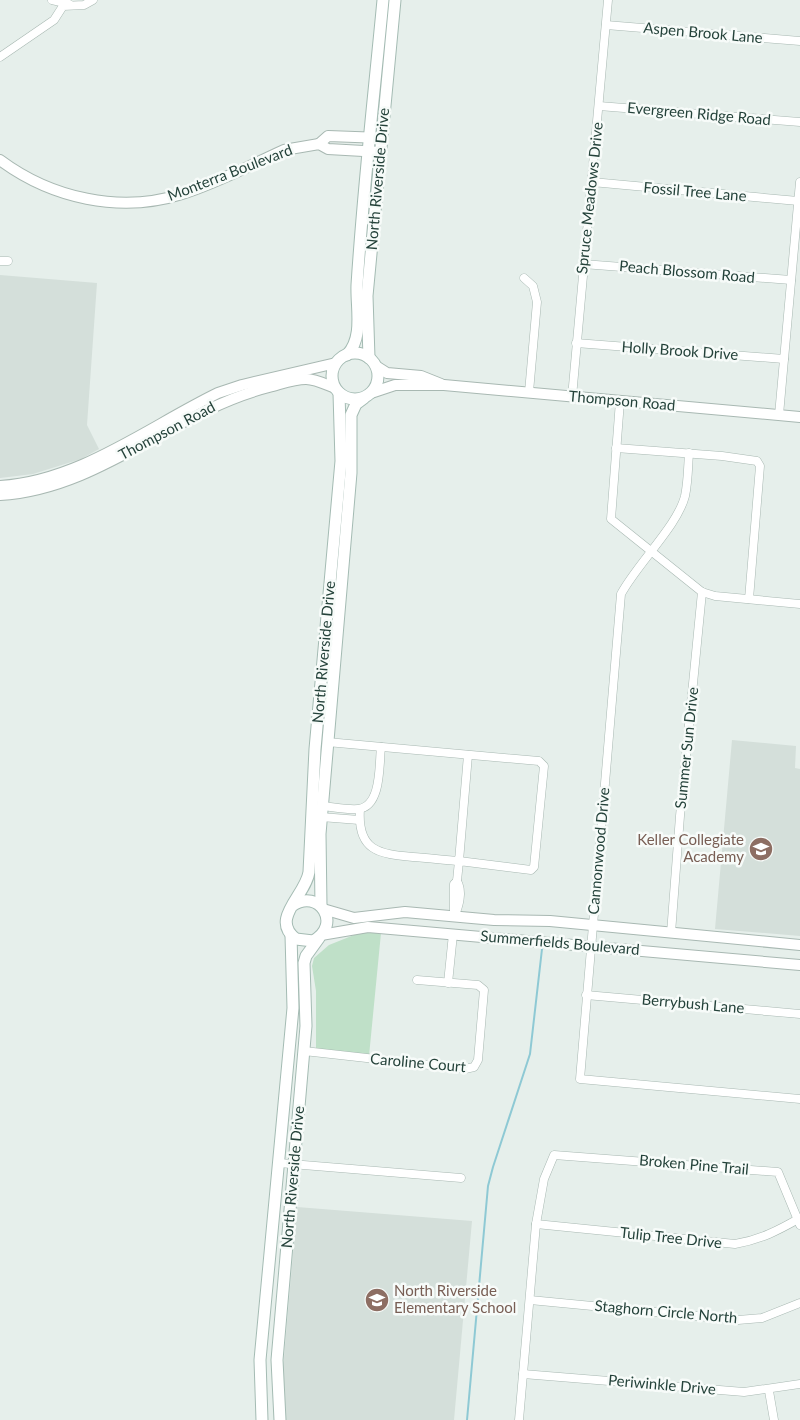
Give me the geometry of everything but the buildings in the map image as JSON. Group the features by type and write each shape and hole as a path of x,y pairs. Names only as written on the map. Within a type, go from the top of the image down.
{"main road":[{"name":"North Riverside Drive","path":"262,1420 260,1360 293,1008 291,935 286,924 288,911 305,888 309,872 314,766 351,462 351,415 356,404 367,395 378,380 372,362 367,296 383,0"},
{"name":"North Riverside Drive","path":"376,138 395,0"},
{"name":"North Riverside Drive","path":"347,355 352,349 357,332 357,294 375,151"},
{"path":"336,363 347,355 358,354 372,362"},
{"name":"North Riverside Drive","path":"280,1420 277,1360 304,1051 306,1020 304,963 306,956 327,926 327,919 322,908 322,812 341,461 337,390 332,373 336,363"},
{"path":"337,390 351,399 367,395"},
{"path":"292,906 297,902 310,900 322,908"},
{"path":"291,935 302,941 320,937"}],"street":[{"path":"52,0 84,5 92,0"},
{"name":"Spruce Meadows Drive","path":"572,397 608,0"},
{"path":"0,57 54,20 63,6 72,4"},
{"name":"Aspen Brook Lane","path":"606,25 800,41"},
{"name":"Evergreen Ridge Road","path":"599,106 800,122"},
{"name":"Monterra Boulevard","path":"0,160 42,185 72,195 101,201 136,202 163,199 181,194 284,150 319,144 328,136 376,138"},
{"name":"Monterra Boulevard","path":"319,144 328,149 375,151"},
{"name":"Fossil Tree Lane","path":"592,182 798,202"},
{"path":"779,415 800,182"},
{"name":"Peach Blossom Road","path":"583,264 791,280"},
{"path":"524,278 533,286 536,302 529,392"},
{"name":"Holly Brook Drive","path":"576,343 784,359"},
{"name":"Thompson Road","path":"372,362 387,373 421,376 444,385"},
{"name":"Thompson Road","path":"0,495 43,488 92,466 189,408 243,389 336,363"},
{"name":"Thompson Road","path":"243,389 305,379 337,390"},
{"name":"Thompson Road","path":"367,395 395,385 444,385 800,417"},
{"path":"620,401 611,519 702,592 715,596 800,604"},
{"path":"616,448 689,453 757,461 760,466 749,600"},
{"name":"Cannonwood Drive","path":"689,453 684,497 675,518 649,551 621,594 580,1079 800,1099"},
{"name":"Thompson Road","path":"0,486 40,479 92,466"},
{"name":"Summer Sun Drive","path":"671,933 702,592"},
{"path":"327,742 539,761 545,770 534,867 531,870 384,854 366,842 359,820 360,809"},
{"path":"322,812 360,809 374,797 378,786 381,746"},
{"path":"448,982 454,916 459,901 459,861 468,755"},
{"path":"322,812 359,820"},
{"name":"Summerfields Boulevard","path":"322,908 354,918 405,912 550,921 800,945"},
{"name":"Summerfields Boulevard","path":"320,937 368,927 800,965"},
{"name":"Caroline Court","path":"304,1051 470,1069 476,1065 478,1060 484,990 478,985 417,980"},
{"name":"Berrybush Lane","path":"586,995 800,1014"},
{"name":"Broken Pine Trail","path":"536,1224 544,1179 554,1154 778,1172 799,1221"},
{"path":"279,1163 461,1178"},
{"name":"Tulip Tree Drive","path":"536,1224 735,1244 765,1237 799,1221"},
{"path":"519,1420 536,1224"},
{"name":"Staghorn Circle North","path":"530,1300 738,1320 762,1318 800,1303"},
{"name":"Periwinkle Drive","path":"523,1374 744,1392 769,1390 800,1384"},
{"path":"769,1390 774,1420"}],"shaded area":[{"path":"0,275 97,283 87,425 99,449 81,459 33,474 0,478"},
{"name":"Keller Collegiate Academy","path":"732,740 796,746 795,768 800,769 800,936 715,929"},
{"name":"North Riverside Elementary School","path":"297,1207 472,1221 454,1420 286,1420 282,1380"}],"green space":[{"path":"364,931 381,933 369,1056 316,1051 316,991 312,966 314,958 329,945"}],"waterway":[{"path":"467,1420 488,1186 530,1054 542,949"}],"place":[{"name":"Keller Collegiate Academy","path":"761,849"},
{"name":"North Riverside Elementary School","path":"377,1300"}]}
